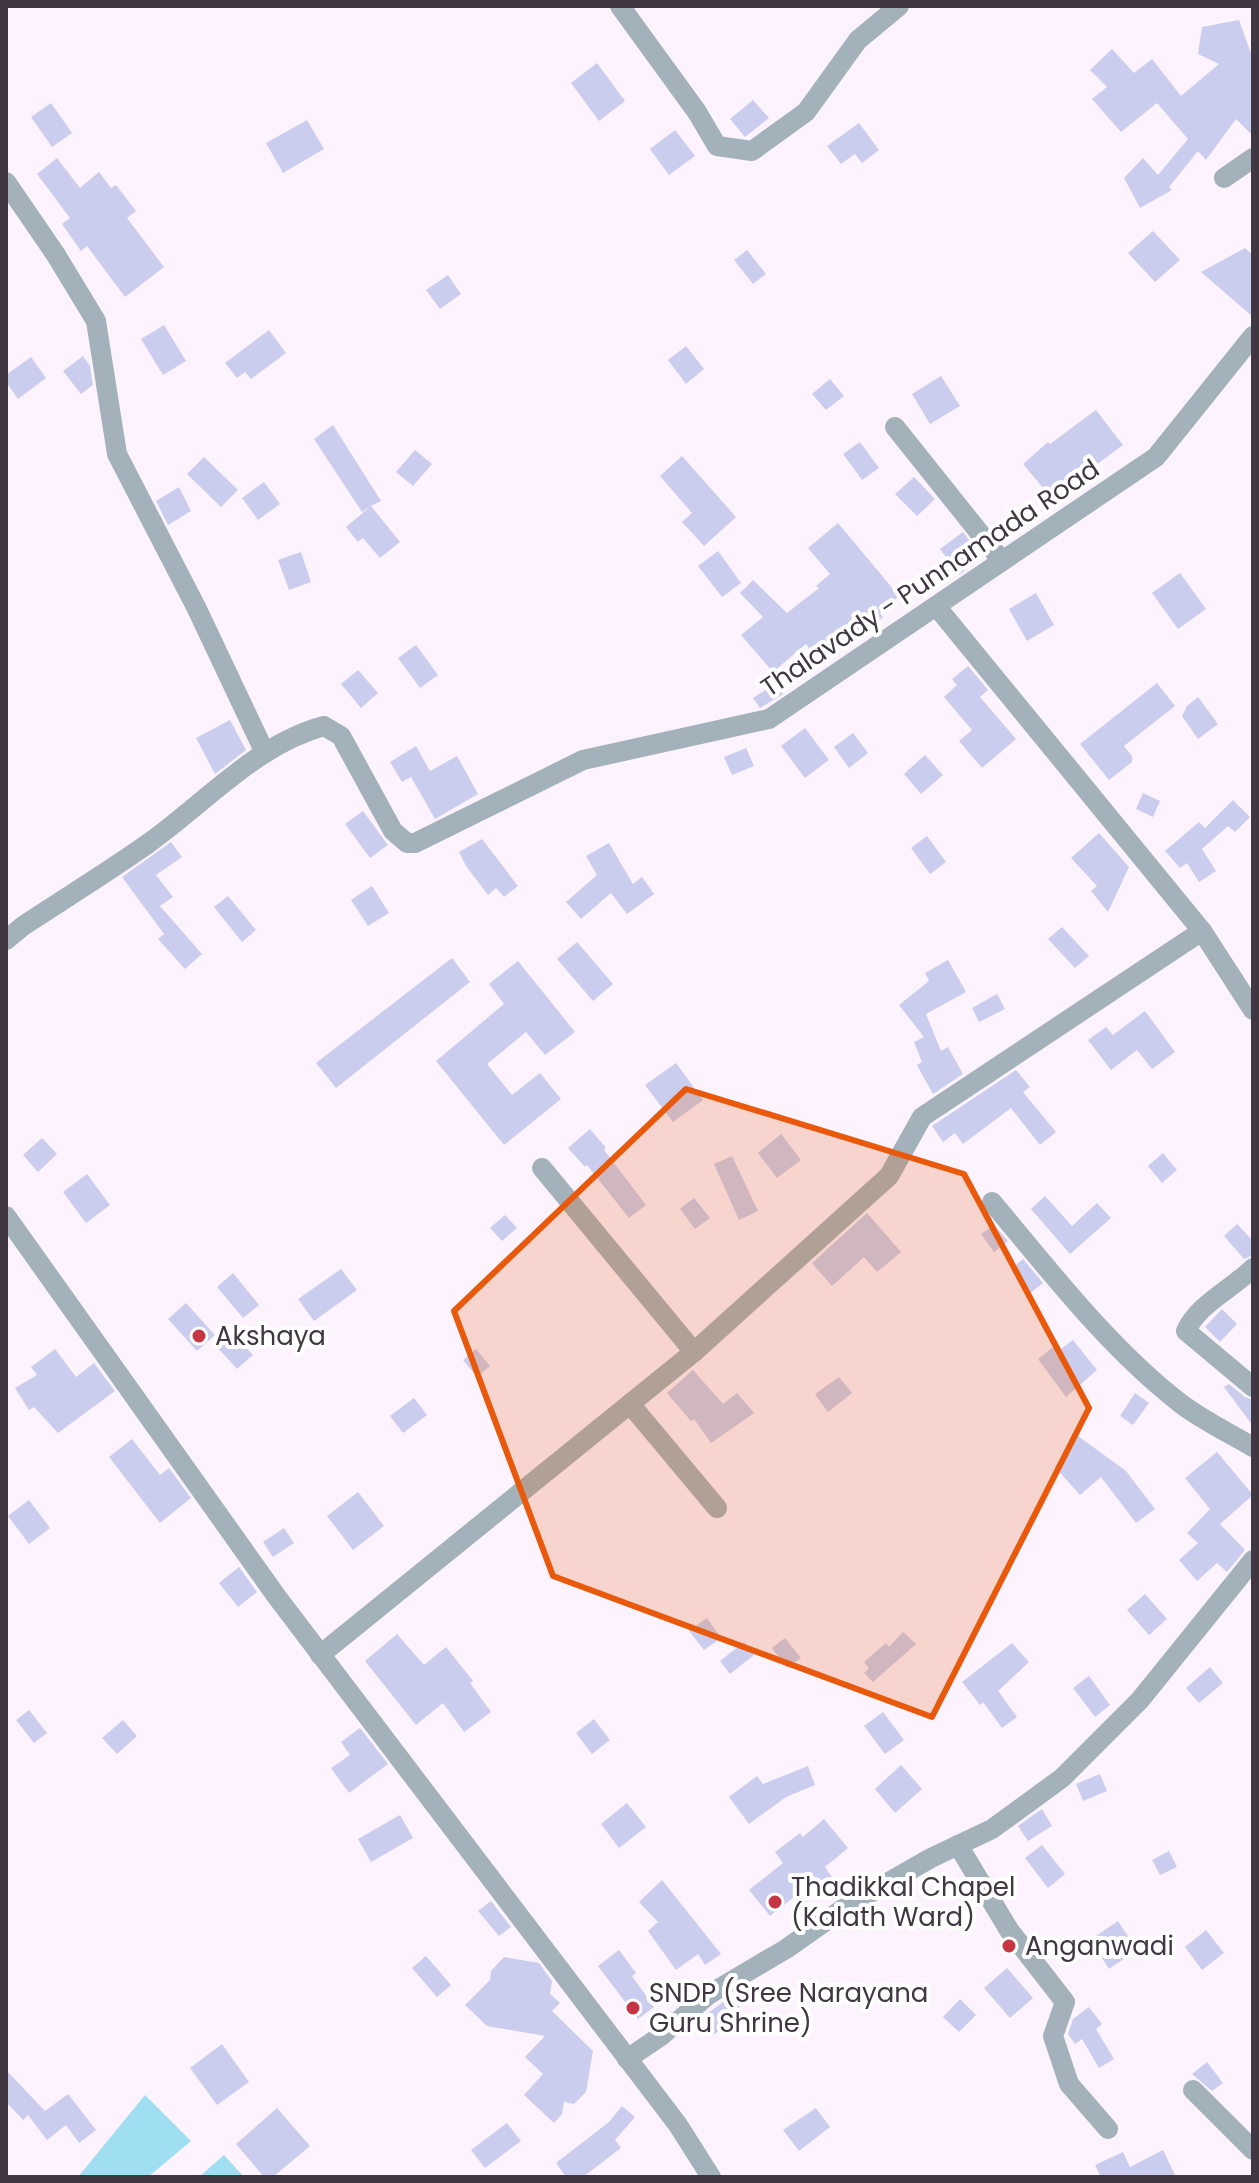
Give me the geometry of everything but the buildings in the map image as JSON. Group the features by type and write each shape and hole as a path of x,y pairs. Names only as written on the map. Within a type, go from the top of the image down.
{"street":[{"path":"620,6 697,112 717,146 752,151 806,112 858,40 899,6"},
{"path":"1224,178 1253,158"},
{"path":"6,182 96,321 117,454 197,609 265,753"},
{"name":"Thalavady - Punnamada Road","path":"6,940 147,844 265,753 310,730 324,726 341,736 393,831 407,843 415,843 583,760 769,719 1156,457 1253,336"},
{"path":"895,427 1002,561"},
{"path":"936,606 1202,931 1253,1010"},
{"path":"320,1655 694,1352 889,1176 922,1117 1202,931"},
{"path":"542,1168 694,1352"},
{"path":"992,1202 1078,1304 1128,1356 1180,1403 1253,1447"},
{"path":"6,1216 320,1655 678,2125 711,2177"},
{"path":"1253,1268 1192,1317 1186,1331 1253,1387"},
{"path":"630,1404 717,1508"},
{"path":"627,2059 661,2036 708,1995 786,1949 847,1906 992,1829 1062,1778 1140,1700 1253,1560"},
{"path":"958,1845 1009,1930 1065,2002 1053,2036 1069,2084 1108,2129"},
{"path":"1193,2090 1253,2150"}],"highlighted area":[{"path":"686,1089 964,1174 1089,1408 932,1717 553,1576 454,1311"}],"water":[{"path":"145,2095 191,2141 148,2177 78,2177"},
{"path":"224,2155 244,2177 199,2177"}],"place":[{"name":"Akshaya","path":"199,1336"},
{"name":"Thadikkal Chapel (Kalath Ward)","path":"775,1902"},
{"name":"Anganwadi","path":"1009,1946"},
{"name":"SNDP (Sree Narayana Guru Shrine)","path":"633,2008"}]}
